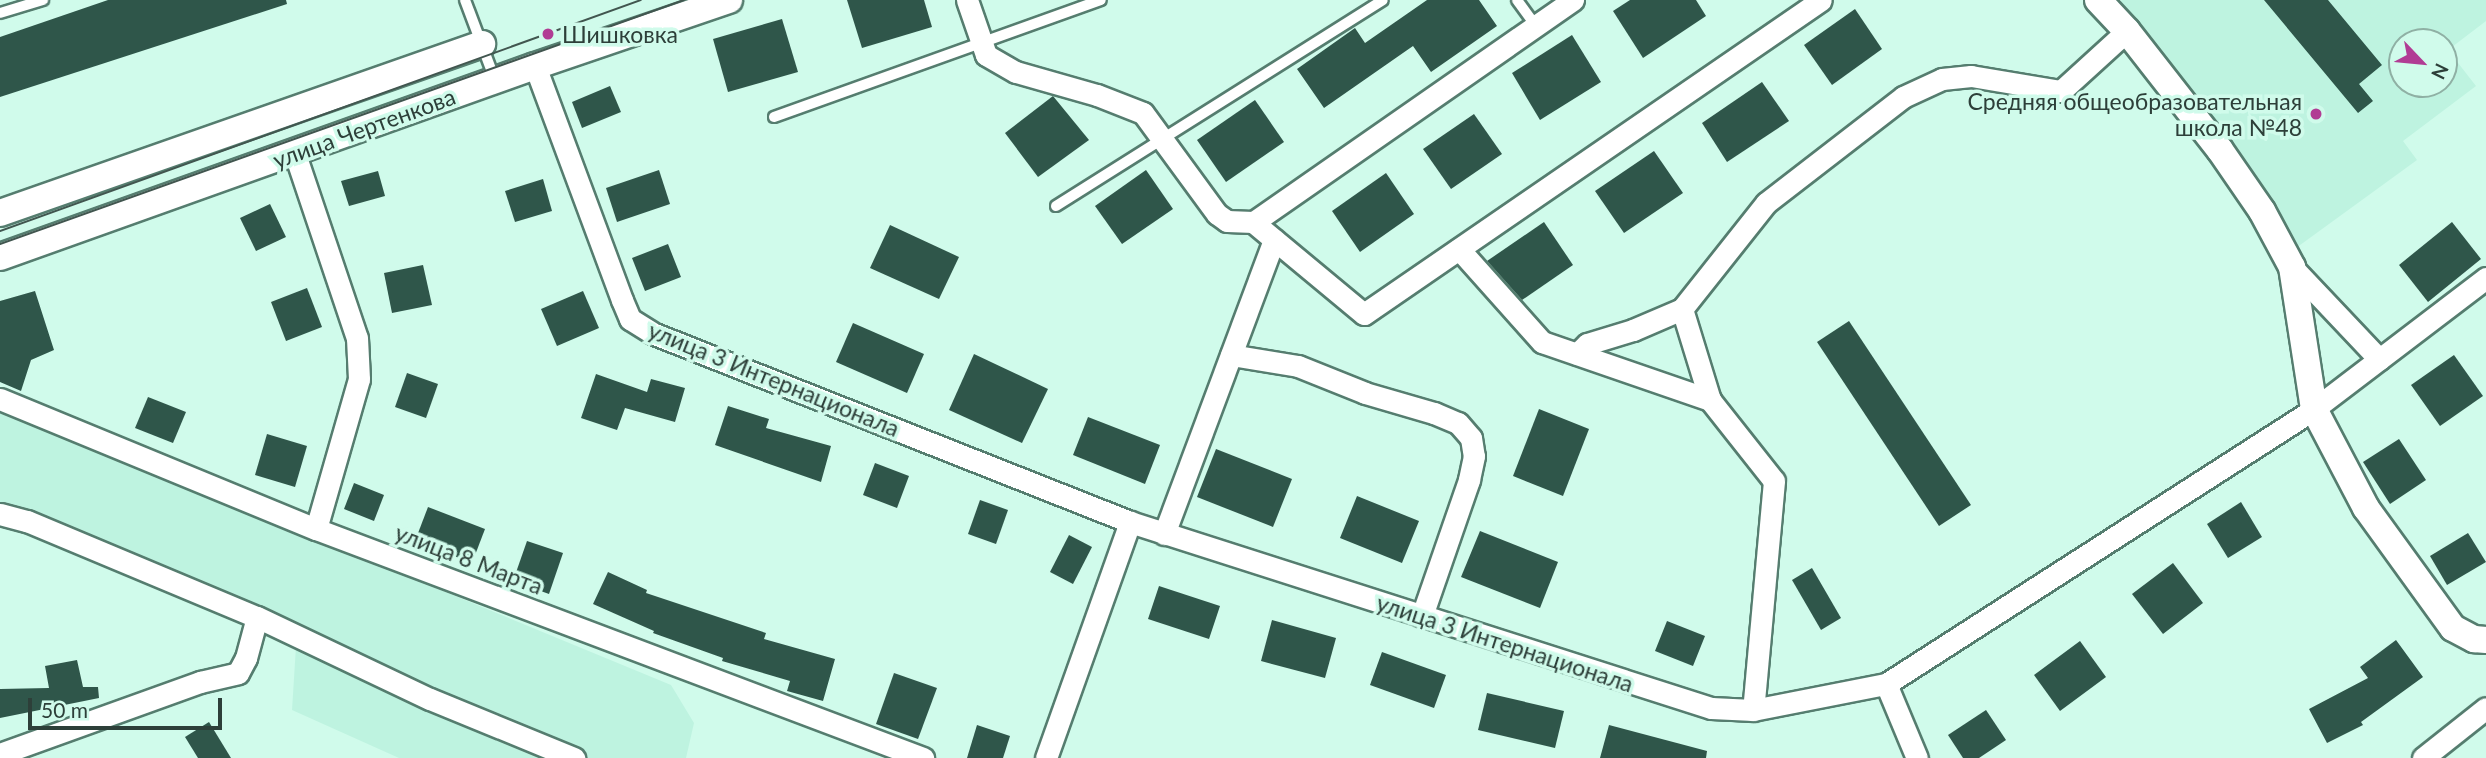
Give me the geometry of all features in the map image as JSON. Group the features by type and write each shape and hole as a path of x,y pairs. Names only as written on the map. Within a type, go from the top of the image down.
{"street":[{"name":"улица Чертенкова","path":"0,257 295,154 495,80 729,0"},
{"path":"967,0 986,55 1016,72 1097,95 1143,113 1164,138 1203,200 1217,214 1227,221 1253,222 1573,0"},
{"path":"1253,222 1364,314 1821,0"},
{"path":"2098,0 2127,31 2220,150 2262,211 2292,267 2379,359"},
{"path":"1577,354 1587,344 1633,330 1682,309 1766,203 1903,97 1942,79 1971,76 2061,91 2127,31"},
{"path":"0,213 482,44"},
{"name":"улица 3 Интернационала","path":"535,66 630,319 652,332 1130,522 1712,708 1753,709 1886,684"},
{"path":"295,154 357,338 359,379 316,529"},
{"path":"1164,534 1274,240"},
{"path":"1458,249 1542,342 1710,400"},
{"path":"2292,267 2314,409 2365,508 2453,628 2474,639 2486,640"},
{"path":"1917,758 1886,684 2314,409 2486,278"},
{"path":"1682,309 1710,400 1774,481 1753,709"},
{"path":"1231,355 1298,366 1365,393 1434,413 1458,423 1471,438 1474,456 1469,480 1422,616"},
{"name":"улица 8 Марта","path":"0,399 316,529 923,758"},
{"path":"0,514 27,521 257,617 430,699 574,758"},
{"path":"1046,758 1130,522"},
{"path":"0,754 200,682 238,673 246,658 257,617"},
{"path":"2423,758 2486,708"}],"lane":[{"path":"0,13 43,0"},
{"path":"774,117 1101,0"},
{"path":"1056,206 1383,0"},
{"path":"1517,0 1536,26"},
{"path":"468,1 495,80"}],"shaded area":[{"name":"Средняя общеобразовательная школа №48","path":"2122,0 2486,0 2486,21 2458,42 2458,28 2388,28 2388,98 2458,98 2458,63 2476,86 2403,141 2417,160 2296,248 2112,8"},
{"path":"0,412 123,459 671,685 694,723 686,758 399,758 292,710 297,630 23,510 0,504"}],"building":[{"path":"108,0 286,0 287,4 0,97 0,37"},
{"path":"847,0 924,0 932,27 862,48"},
{"path":"1427,0 1479,0 1497,26 1431,72 1413,46 1324,108 1297,69 1355,28 1365,43"},
{"path":"1630,0 1696,0 1706,16 1643,58 1613,11"},
{"path":"2264,0 2328,0 2382,65 2359,84 2373,101 2358,113"},
{"path":"1855,9 1882,49 1832,85 1804,45"},
{"path":"782,19 798,72 728,92 713,39"},
{"path":"1572,35 1601,82 1540,120 1512,73"},
{"path":"1762,82 1789,121 1727,162 1702,123"},
{"path":"610,86 621,112 582,128 572,102"},
{"path":"1053,96 1089,140 1038,177 1005,133"},
{"path":"1255,100 1284,142 1226,182 1197,140"},
{"path":"1474,114 1502,154 1451,189 1423,149"},
{"path":"1654,151 1683,193 1624,233 1595,191"},
{"path":"659,170 670,204 617,222 606,188"},
{"path":"1146,170 1173,209 1122,244 1095,206"},
{"path":"378,171 385,196 349,206 341,181"},
{"path":"1386,173 1414,214 1360,252 1332,211"},
{"path":"543,179 552,211 515,222 505,191"},
{"path":"270,204 286,237 256,251 240,218"},
{"path":"1544,222 1573,265 1522,300 1487,261"},
{"path":"2452,222 2481,259 2428,302 2399,265"},
{"path":"890,225 959,257 939,299 870,268"},
{"path":"668,244 681,277 645,291 632,258"},
{"path":"423,265 432,305 392,313 384,273"},
{"path":"307,288 322,327 286,341 271,302"},
{"path":"35,291 54,350 31,360 21,391 0,382 0,301"},
{"path":"583,291 599,328 557,346 541,309"},
{"path":"1849,321 1971,505 1939,526 1817,342"},
{"path":"853,323 924,354 907,393 836,362"},
{"path":"974,354 1048,389 1022,443 949,410"},
{"path":"2454,355 2483,396 2440,426 2411,385"},
{"path":"407,373 438,384 426,418 395,407"},
{"path":"596,374 647,392 651,379 685,388 675,422 625,408 617,430 581,418"},
{"path":"148,397 186,412 173,443 135,428"},
{"path":"728,406 769,419 766,428 831,446 821,482 715,445"},
{"path":"1539,409 1589,429 1563,496 1513,476"},
{"path":"1088,417 1160,445 1145,484 1073,455"},
{"path":"267,434 307,446 295,487 255,475"},
{"path":"2399,439 2426,480 2390,504 2363,462"},
{"path":"1216,449 1292,479 1273,527 1197,497"},
{"path":"875,463 909,476 897,508 863,495"},
{"path":"354,483 384,495 374,521 344,509"},
{"path":"1357,496 1419,521 1402,563 1340,538"},
{"path":"980,500 1008,510 996,544 968,534"},
{"path":"2241,502 2262,537 2228,558 2207,524"},
{"path":"428,507 485,529 472,563 415,541"},
{"path":"1480,531 1558,562 1540,608 1461,577"},
{"path":"2468,533 2486,562 2447,585 2430,556"},
{"path":"1069,535 1092,547 1073,584 1050,572"},
{"path":"527,541 563,553 549,594 513,581"},
{"path":"2173,563 2203,603 2163,634 2132,594"},
{"path":"1812,568 1841,618 1821,630 1792,580"},
{"path":"608,572 647,590 646,593 766,633 764,639 835,659 823,701 787,691 790,681 722,661 723,658 653,633 654,631 593,604"},
{"path":"1159,586 1220,606 1209,639 1148,619"},
{"path":"1272,620 1336,638 1325,678 1261,661"},
{"path":"1667,621 1705,636 1693,666 1655,651"},
{"path":"2396,640 2423,677 2361,722 2363,725 2327,743 2309,709 2368,678 2360,667"},
{"path":"2080,641 2106,677 2060,711 2034,675"},
{"path":"1382,652 1446,675 1434,708 1370,685"},
{"path":"77,660 83,687 98,687 99,698 0,718 0,689 49,688 45,666"},
{"path":"894,673 937,688 918,739 876,724"},
{"path":"1487,693 1564,711 1555,748 1478,730"},
{"path":"1986,710 2006,740 1979,758 1963,758 1948,735"},
{"path":"209,722 231,758 198,758 185,737"},
{"path":"977,725 1010,736 1003,758 967,758"},
{"path":"1609,725 1707,751 1706,758 1600,758"}],"tram line":[{"path":"0,231 641,0"},
{"path":"0,244 684,0"}],"place":[{"name":"Шишковка","path":"548,34"},
{"name":"Средняя общеобразовательная школа №48","path":"2316,114"}]}
